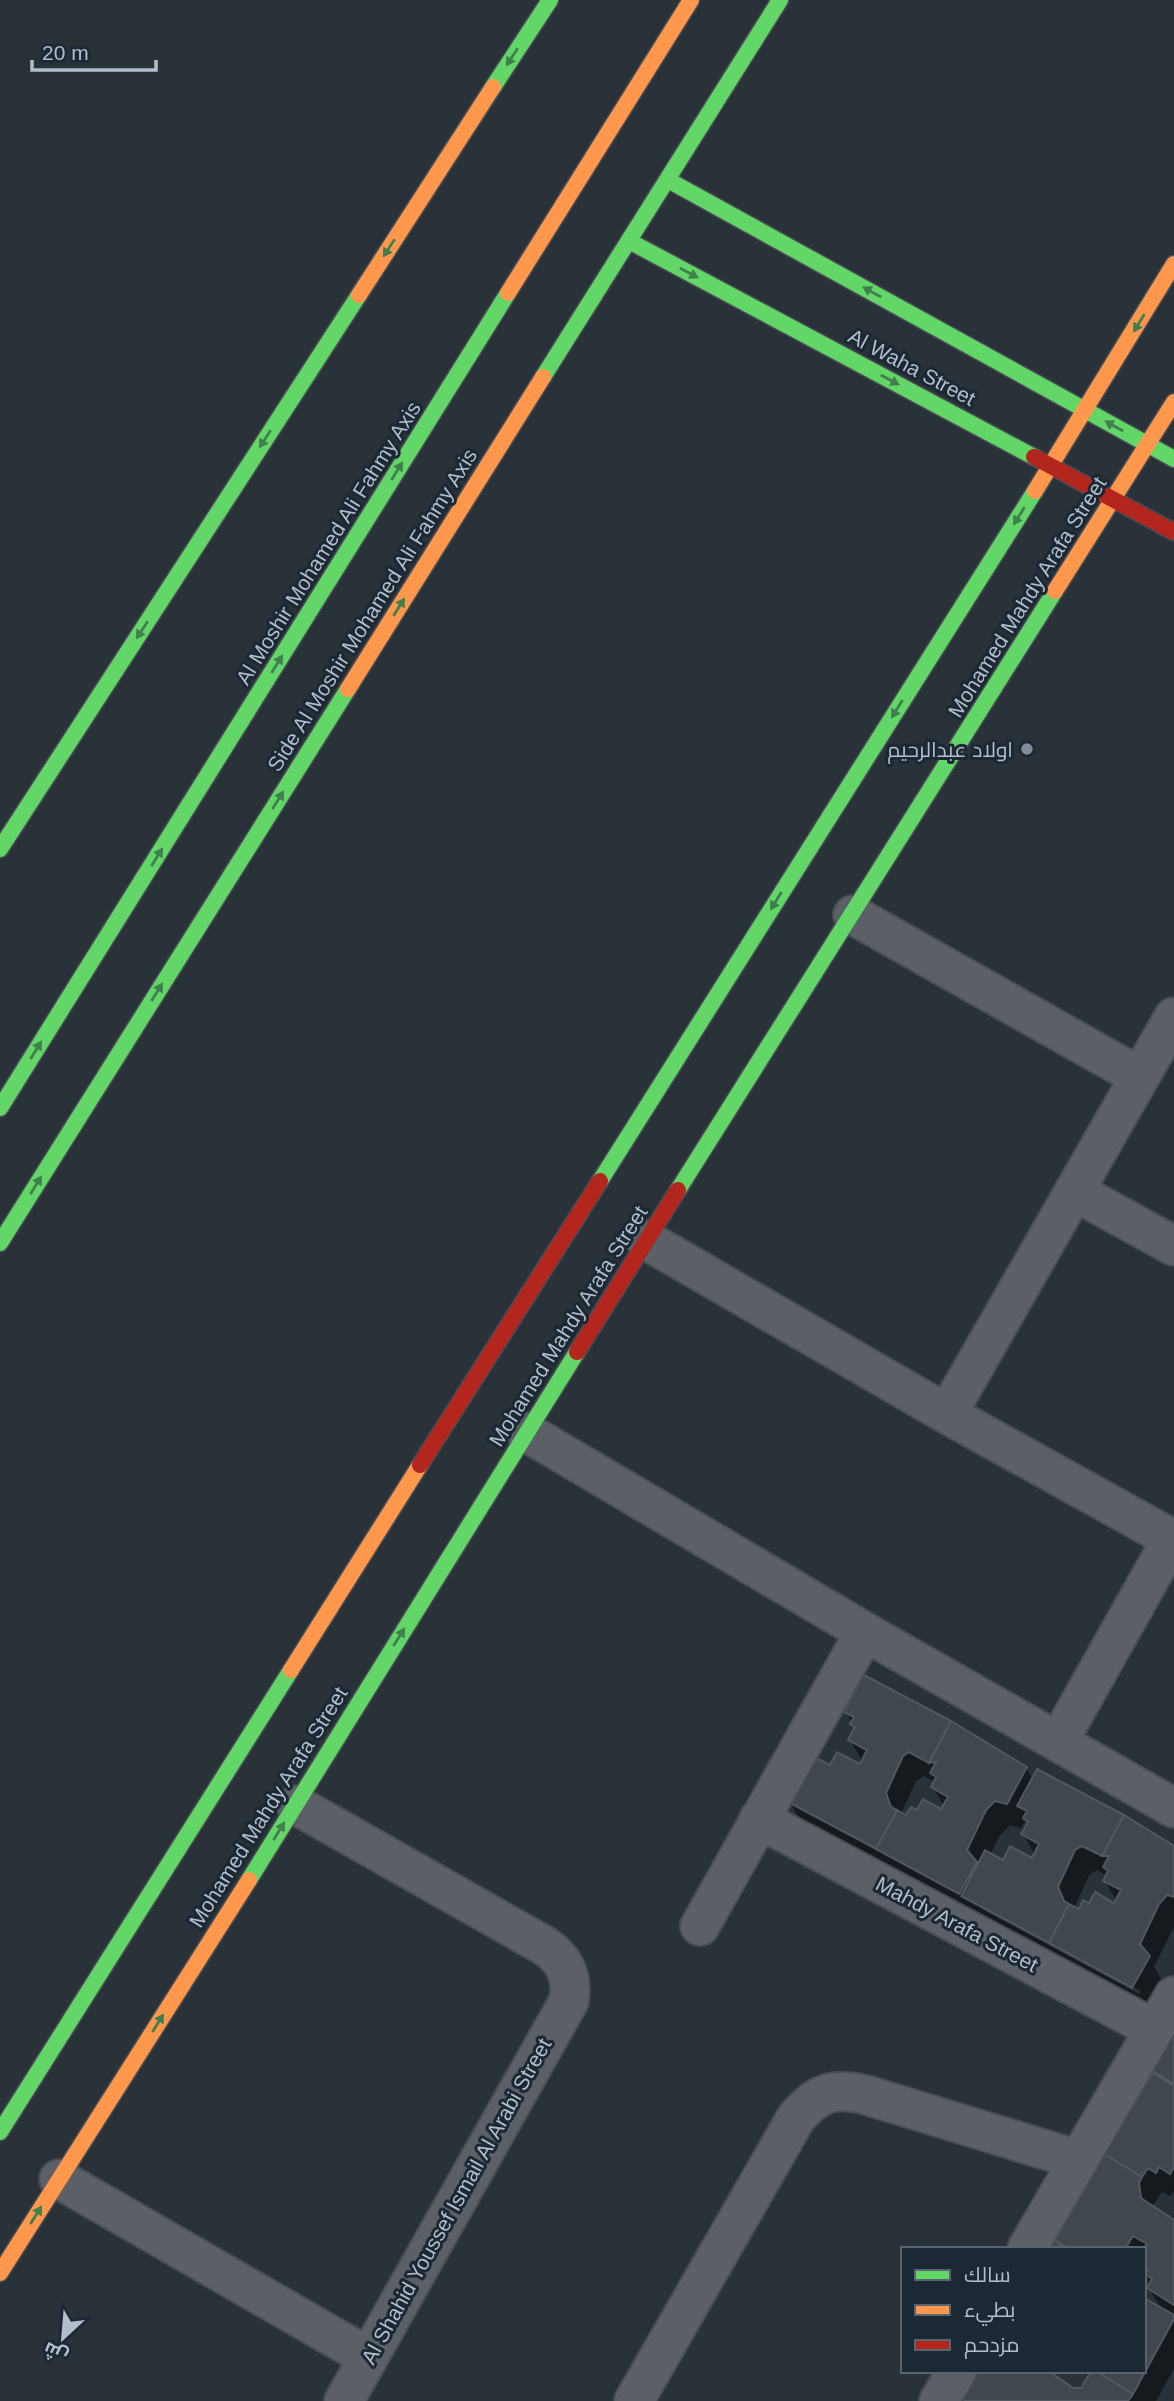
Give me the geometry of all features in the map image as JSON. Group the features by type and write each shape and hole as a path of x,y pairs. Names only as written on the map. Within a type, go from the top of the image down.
{"street":[{"path":"0,849 550,0"},
{"name":"Al Moshir Mohamed Ali Fahmy Axis","path":"0,1108 691,0"},
{"name":"Side Al Moshir Mohamed Ali Fahmy Axis","path":"0,1243 780,0"},
{"path":"668,180 1174,459"},
{"name":"Al Waha Street","path":"629,242 1174,532"},
{"path":"0,2132 1086,410 1174,264"},
{"name":"Mohamed Mahdy Arafa Street","path":"0,2273 1174,402"},
{"path":"853,915 1140,1077"},
{"path":"947,1414 1174,1017"},
{"path":"1074,1191 1174,1246"},
{"path":"646,1240 947,1414 1173,1540 1058,1742"},
{"path":"526,1432 865,1632 1174,1808"},
{"path":"700,1926 865,1632"},
{"name":"Al Shahid Youssef Ismail Al Arabi Street","path":"296,1805 556,1953 564,1963 571,1988 569,2001 368,2357 348,2399"},
{"name":"Mahdy Arafa Street","path":"760,1819 1154,2029"},
{"path":"1028,2247 1174,1996"},
{"path":"634,2401 796,2118 809,2103 827,2093 847,2091 866,2095 1079,2160"},
{"path":"59,2179 368,2357"},
{"path":"939,2401 956,2373"}],"building":[{"path":"864,1675 951,1721 929,1763 909,1752 903,1756 886,1793 891,1807 897,1810 876,1849 788,1802 812,1756 830,1765 837,1752 860,1764 867,1750 848,1740 855,1727 850,1724 854,1717 844,1712"},
{"path":"951,1721 1027,1767 1007,1804 995,1801 986,1810 967,1850 977,1862 959,1894 876,1849 897,1810 906,1815 911,1807 917,1810 923,1799 941,1809 948,1797 931,1787 936,1777 930,1773 936,1762 929,1763"},
{"path":"1037,1769 1124,1815 1102,1856 1082,1846 1075,1850 1058,1887 1064,1901 1069,1904 1049,1943 961,1896 985,1850 1003,1860 1010,1846 1032,1858 1039,1844 1021,1834 1028,1822 1023,1818 1027,1811 1017,1806"},
{"path":"1124,1815 1174,1846 1174,1897 1167,1895 1159,1904 1140,1944 1150,1956 1132,1988 1049,1943 1069,1904 1079,1909 1083,1900 1089,1903 1095,1892 1114,1903 1121,1890 1103,1881 1108,1871 1103,1867 1109,1856 1102,1856"},
{"path":"1174,2031 1174,2084 1150,2069"},
{"path":"1153,2073 1174,2086 1174,2167 1170,2174 1159,2167 1156,2173 1148,2168 1142,2177 1104,2154"},
{"path":"1104,2154 1142,2177 1139,2183 1141,2198 1174,2220 1174,2305 1147,2288 1152,2279 1146,2275 1148,2269 1145,2247 1147,2244 1133,2236 1126,2247 1067,2247 1052,2238"},
{"path":"1052,2240 1063,2247 1048,2247"},
{"path":"1146,2299 1174,2315 1146,2370"},
{"path":"971,2373 1052,2373 1073,2388 1081,2388 1090,2373 1099,2373 1133,2394 1128,2401 953,2401"},
{"path":"1099,2373 1144,2373 1133,2394"}],"traffic: fast":[{"path":"493,87 550,0"},
{"path":"543,377 780,0"},
{"path":"668,180 1174,459"},
{"path":"629,241 1034,457"},
{"path":"0,1108 508,293"},
{"path":"0,849 359,295"},
{"path":"600,1181 1035,491"},
{"path":"678,1190 1055,591"},
{"path":"0,1243 348,689"},
{"path":"249,1880 577,1352"},
{"path":"0,2132 291,1670"}],"traffic: slow":[{"path":"508,293 691,0"},
{"path":"359,295 493,87"},
{"path":"1035,491 1174,264"},
{"path":"348,689 543,377"},
{"path":"1055,591 1174,402"},
{"path":"291,1670 420,1465"},
{"path":"0,2273 249,1880"}],"traffic: jam":[{"path":"1034,457 1174,532"},
{"path":"420,1465 600,1181"},
{"path":"577,1352 678,1190"}],"place":[{"name":"اولاد عبدالرحيم","path":"1027,749"}]}
